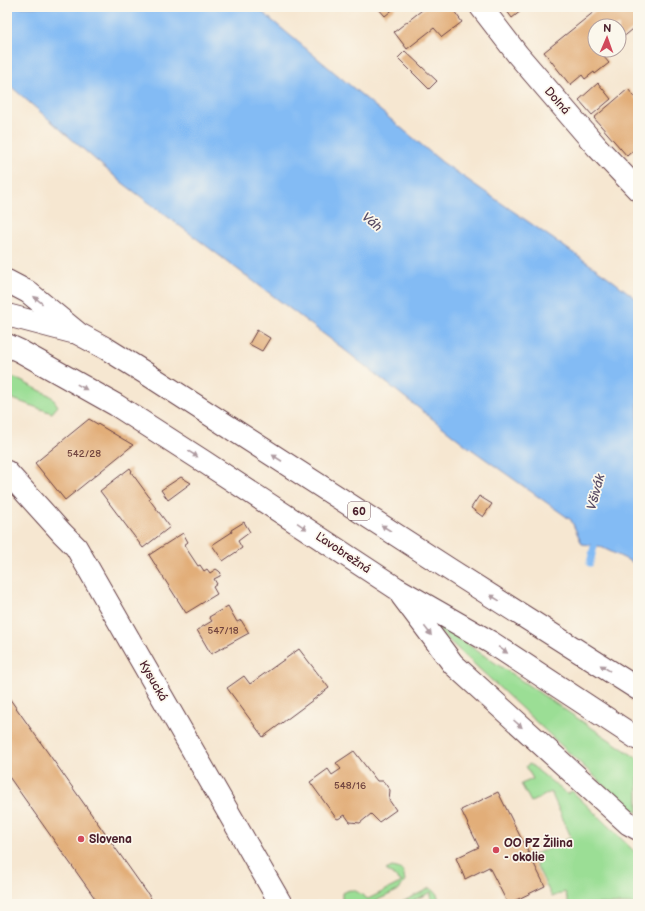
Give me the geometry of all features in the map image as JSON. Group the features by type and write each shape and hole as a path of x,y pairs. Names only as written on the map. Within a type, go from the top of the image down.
{"main road":[{"name":"Dolná","path":"481,7 518,56 596,147 638,190"},
{"path":"7,281 28,292 79,334"},
{"path":"7,315 79,334"},
{"name":"60","path":"79,334 107,349 147,374 638,689"},
{"name":"Ľavobrežná","path":"7,345 116,406 204,460 396,588 492,642 629,734"},
{"path":"7,358 48,368"},
{"name":"Kysucká","path":"7,472 76,547 280,904"},
{"path":"396,588 453,664 635,831"}],"green space":[{"path":"7,376 15,378 51,396 58,406 52,413 7,397"},
{"path":"430,619 638,759 638,813 624,804 428,621"},
{"path":"530,764 567,794 572,791 635,852 638,856 638,904 569,904 565,892 552,897 532,856 571,837 551,792 531,802 521,784 533,779 526,766"},
{"path":"392,867 402,870 404,875 405,881 399,890 369,904 343,904 342,893 346,891 356,891 368,899 402,882 386,870"},
{"path":"430,888 437,895 437,904 431,904 431,892 406,904 398,904"}],"water":[{"name":"Váh","path":"7,7 256,7 442,162 608,277 638,300 638,565 599,546 582,544 571,520 467,446 337,344 120,181 7,83"}],"building":[{"path":"377,7 396,7 385,16"},
{"path":"426,7 451,7 462,22 442,37 434,28 407,49 394,32"},
{"path":"504,7 526,7 512,18"},
{"path":"600,7 624,7 628,12 634,7 638,7 638,25 627,34 627,18 587,18 587,58 605,58 609,63 595,74 594,72 585,79 582,75 570,85 544,52"},
{"path":"405,51 437,81 429,89 398,58"},
{"path":"598,83 611,99 592,115 579,100"},
{"path":"628,89 638,101 638,146 627,156 594,118"},
{"path":"257,330 270,338 262,351 249,344"},
{"path":"89,419 133,445 65,500 35,463"},
{"path":"130,468 132,471 131,472 150,498 149,499 170,527 143,548 100,491"},
{"path":"181,477 191,483 168,500 161,490"},
{"path":"479,496 492,504 483,517 471,508"},
{"path":"244,522 250,532 238,541 242,548 223,561 212,545"},
{"path":"183,533 188,542 184,545 198,566 200,565 204,571 207,569 210,573 216,569 221,573 220,576 214,579 217,584 213,587 217,594 186,613 149,555"},
{"path":"228,606 237,622 241,620 249,633 211,654 197,630 212,621 209,617"},
{"path":"299,649 329,688 263,737 227,688 244,676 250,684"},
{"name":"Slovena","path":"7,695 155,904 99,904 7,774"},
{"path":"354,751 377,781 383,781 390,790 389,800 396,810 379,822 371,814 360,823 350,822 345,815 338,819 336,818 310,782 328,769 332,775 341,769 336,763"},
{"path":"498,792 545,886 508,904 489,867 465,879 456,858 479,847 461,810"}],"waterway":[{"name":"Všivák","path":"590,563 596,538"}],"place":[{"name":"Slovena","path":"81,839"},
{"name":"OO PZ Žilina - okolie","path":"496,850"}]}
